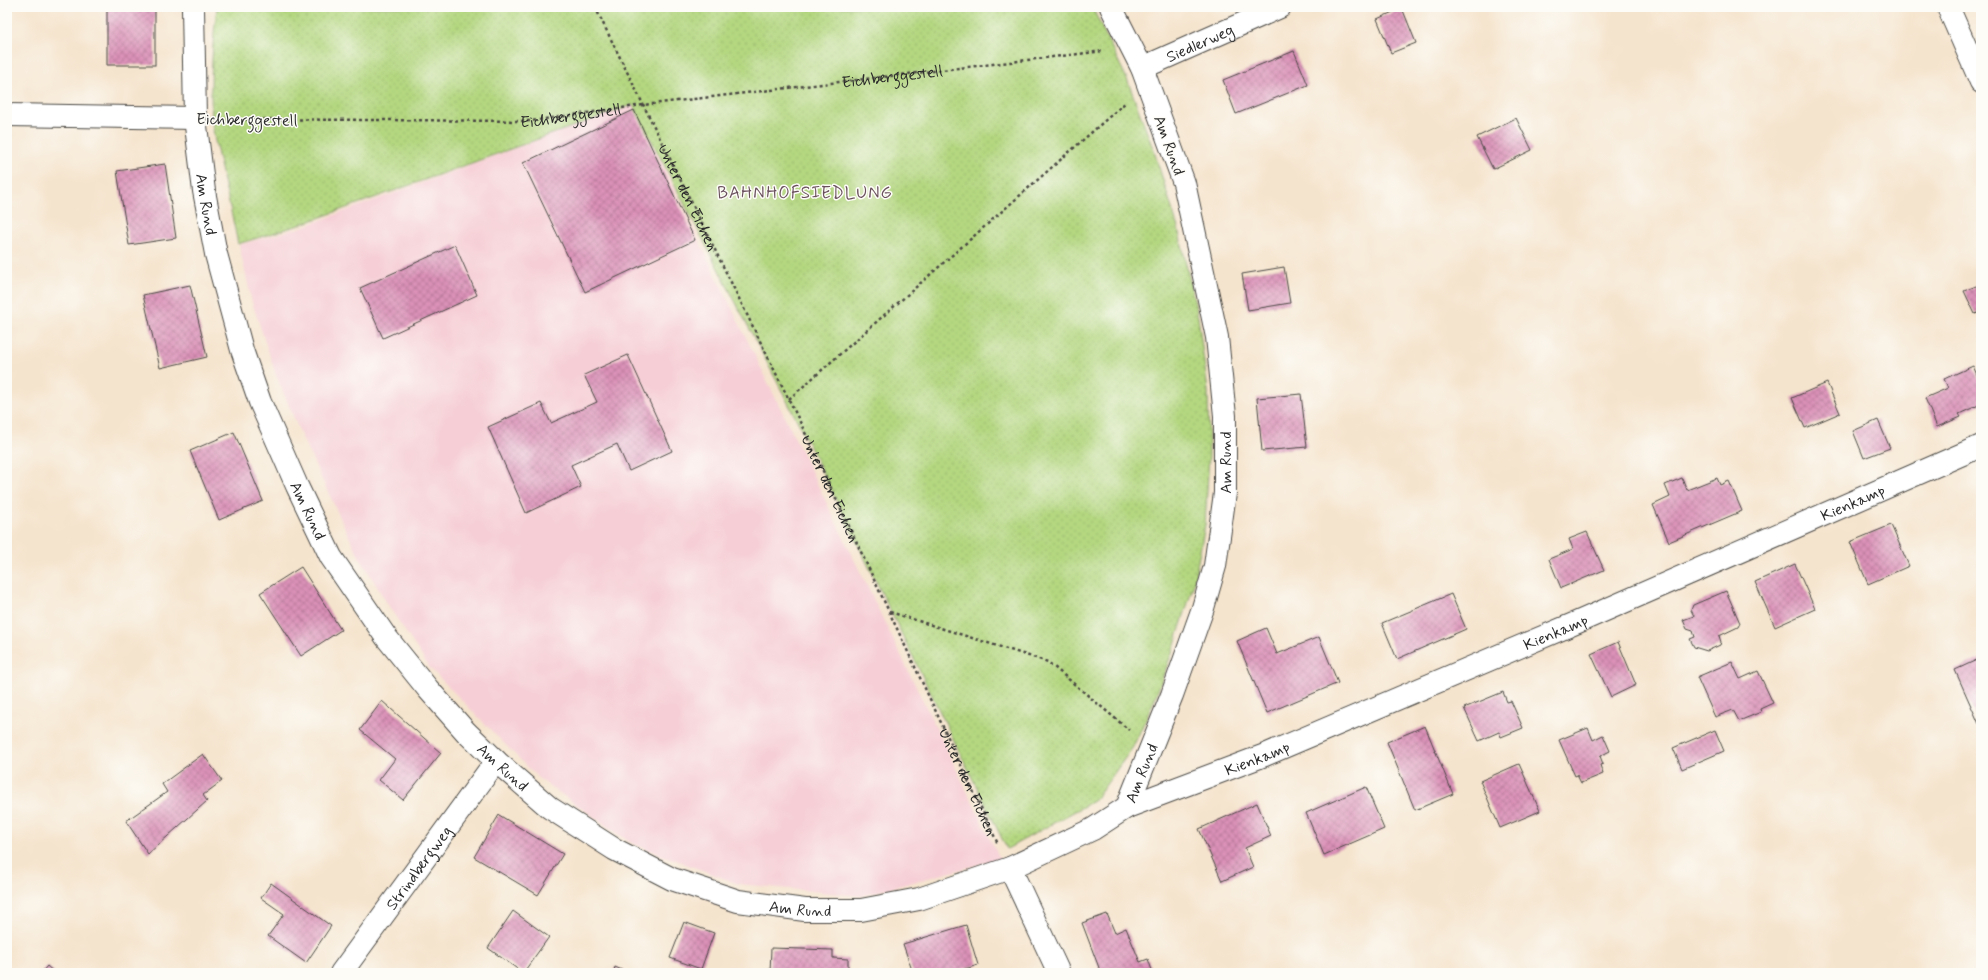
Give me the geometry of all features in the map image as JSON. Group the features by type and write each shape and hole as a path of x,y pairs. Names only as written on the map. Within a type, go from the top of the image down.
{"street":[{"name":"Am Rund","path":"193,7 195,118 204,191 216,254 238,335 260,402 297,486 332,557 386,637 428,689 466,732 496,761 550,808 614,849 672,879 738,901 805,910 862,910 919,899 1010,868 1093,829 1126,807 1172,696 1207,594 1215,566 1225,493 1225,416 1217,337 1184,183 1142,68 1111,7"},
{"name":"Siedlerweg","path":"1142,68 1280,7"},
{"path":"1948,7 1981,82"},
{"name":"Eichberggestell","path":"7,115 195,118"},
{"name":"Kienkamp","path":"1126,807 1279,749 1578,622 1981,446"},
{"name":"Strindbergweg","path":"341,973 496,761"},
{"path":"1010,868 1059,973"}],"path":[{"name":"Unter den Eichen","path":"595,7 789,399 1010,868"},
{"name":"Eichberggestell","path":"195,118 531,121 643,105 1131,46"},
{"path":"789,399 1128,100 1150,92"},
{"path":"889,612 1048,662 1151,748"}],"shaded area":[{"path":"633,105 1000,859 861,896 738,884 631,843 538,778 429,667 391,610 356,551 304,442 276,375 252,302 239,245 299,228"}],"green space":[{"path":"217,7 1092,7 1127,79 1154,151 1178,228 1198,317 1208,391 1209,455 1205,525 1193,587 1174,647 1154,701 1133,747 1095,800 1007,849 799,424 633,105 296,226 238,244 212,121 211,72"}],"building":[{"path":"107,7 155,7 155,65 107,65"},
{"path":"1402,8 1416,43 1391,53 1377,19"},
{"path":"1294,51 1308,85 1236,114 1223,80"},
{"path":"634,110 695,240 585,292 523,163"},
{"path":"1516,118 1532,150 1493,169 1477,137"},
{"path":"165,164 176,238 129,245 117,171"},
{"path":"455,245 477,295 383,338 360,288"},
{"path":"1284,267 1290,303 1248,310 1242,274"},
{"path":"1981,284 1981,312 1975,314 1964,291"},
{"path":"190,285 207,357 160,368 143,295"},
{"path":"628,355 672,451 629,471 617,444 571,465 581,487 526,513 488,427 541,403 551,423 597,402 584,375"},
{"path":"1973,366 1981,384 1981,404 1959,414 1961,417 1937,427 1925,398 1948,388 1944,379"},
{"path":"1827,383 1840,413 1805,428 1792,398"},
{"path":"1301,394 1307,447 1262,451 1257,398"},
{"path":"1878,420 1890,448 1864,458 1853,431"},
{"path":"234,432 263,501 219,520 190,451"},
{"path":"1682,478 1687,490 1717,478 1720,485 1729,481 1742,511 1669,542 1653,505 1670,497 1665,485"},
{"path":"1891,525 1909,566 1868,584 1850,542"},
{"path":"1587,532 1604,570 1561,588 1549,559 1573,549 1569,539"},
{"path":"1795,564 1815,609 1775,627 1755,582"},
{"path":"301,567 341,630 301,656 260,593"},
{"path":"1726,591 1740,623 1738,627 1719,636 1721,642 1720,645 1707,651 1694,647 1690,639 1695,637 1693,631 1687,629 1683,620 1694,616 1691,610 1693,605"},
{"path":"1451,594 1466,629 1397,659 1382,623"},
{"path":"1266,628 1277,654 1319,637 1338,683 1267,713 1237,641"},
{"path":"1618,642 1636,685 1611,697 1591,654"},
{"path":"1981,658 1981,724 1979,724 1955,670"},
{"path":"1732,662 1740,679 1758,671 1773,703 1760,709 1761,712 1739,721 1733,710 1715,717 1697,677"},
{"path":"1503,692 1507,702 1511,701 1523,728 1501,737 1499,732 1479,741 1464,708"},
{"path":"382,701 441,753 403,800 379,780 395,759 360,730"},
{"path":"1425,726 1453,794 1415,810 1387,742"},
{"path":"1588,728 1593,740 1603,735 1610,751 1600,756 1603,764 1600,765 1603,774 1581,783 1577,775 1575,776 1559,740"},
{"path":"1715,730 1724,751 1682,769 1673,748"},
{"path":"203,754 222,781 203,795 207,801 148,854 126,821 167,792 162,784"},
{"path":"1519,764 1540,811 1500,828 1480,781"},
{"path":"1366,787 1384,829 1324,855 1306,813"},
{"path":"1257,803 1271,836 1245,848 1253,867 1222,881 1199,829"},
{"path":"499,815 563,854 538,895 474,857"},
{"path":"271,883 331,926 306,963 268,936 284,914 261,898"},
{"path":"513,911 549,937 523,973 488,948"},
{"path":"1107,914 1115,933 1126,928 1140,962 1148,959 1153,973 1101,973 1082,923"},
{"path":"684,922 714,933 701,969 670,958"},
{"path":"966,925 978,965 952,973 913,973 903,944"},
{"path":"771,948 833,950 833,958 848,959 848,973 770,973"},
{"path":"47,966 55,973 41,973"},
{"path":"615,967 629,973 613,973"}],"district":[{"name":"BAHNHOFSIEDLUNG","path":"805,192"}]}
